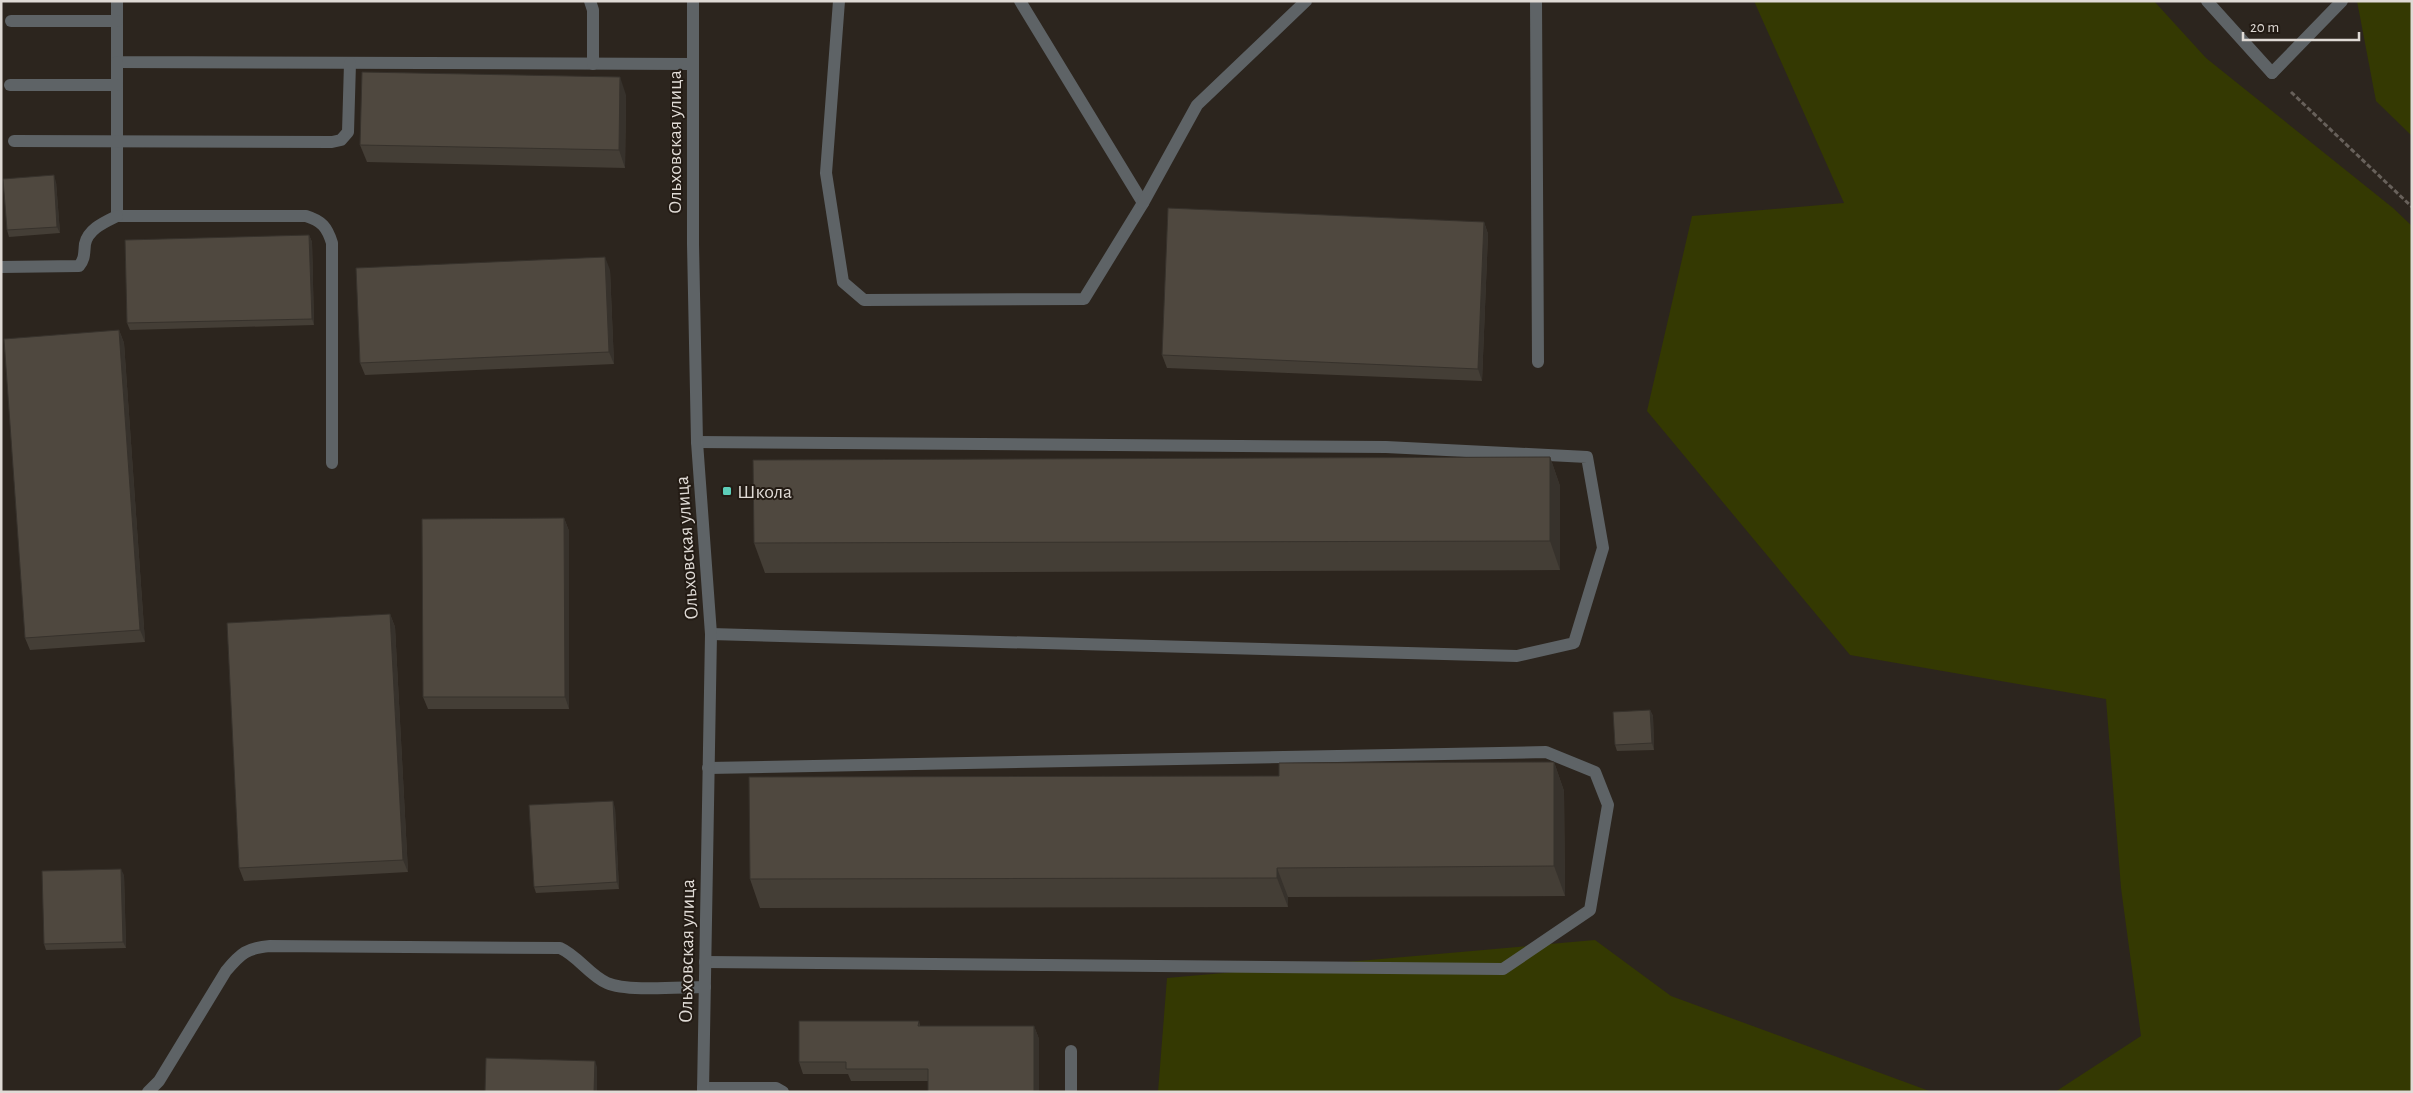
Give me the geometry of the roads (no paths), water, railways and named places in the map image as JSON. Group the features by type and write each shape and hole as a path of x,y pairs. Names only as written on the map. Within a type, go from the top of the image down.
{"street":[{"path":"117,1 117,216"},
{"path":"590,1 593,10 593,64"},
{"name":"Ольховская улица","path":"693,1 693,244 697,442 711,634 703,1090"},
{"path":"839,1 826,173 843,282 864,300 1084,299 1143,203 1197,105 1306,1"},
{"path":"1020,1 1143,203"},
{"path":"1536,1 1538,362"},
{"path":"2208,1 2272,73 2342,1"},
{"path":"11,21 117,21"},
{"path":"117,62 693,64"},
{"path":"14,141 332,142 341,140 348,132 350,122 350,63"},
{"path":"10,85 117,85"},
{"path":"1,267 79,266 84,261 88,235 97,227 117,216 306,216 319,220 328,230 332,243 332,463"},
{"path":"697,442 1386,447 1587,457 1603,548 1574,643 1517,656 711,634"},
{"path":"705,962 1503,969 1590,910 1608,805 1594,772 1546,752 708,768"},
{"path":"148,1092 159,1081 226,971 237,958 250,948 270,946 560,948 569,952 592,973 607,983 624,986 705,987"},
{"path":"1071,1051 1071,1092"},
{"path":"703,1090 776,1088 782,1092"}],"place":[{"name":"Школа","path":"727,491"}]}
